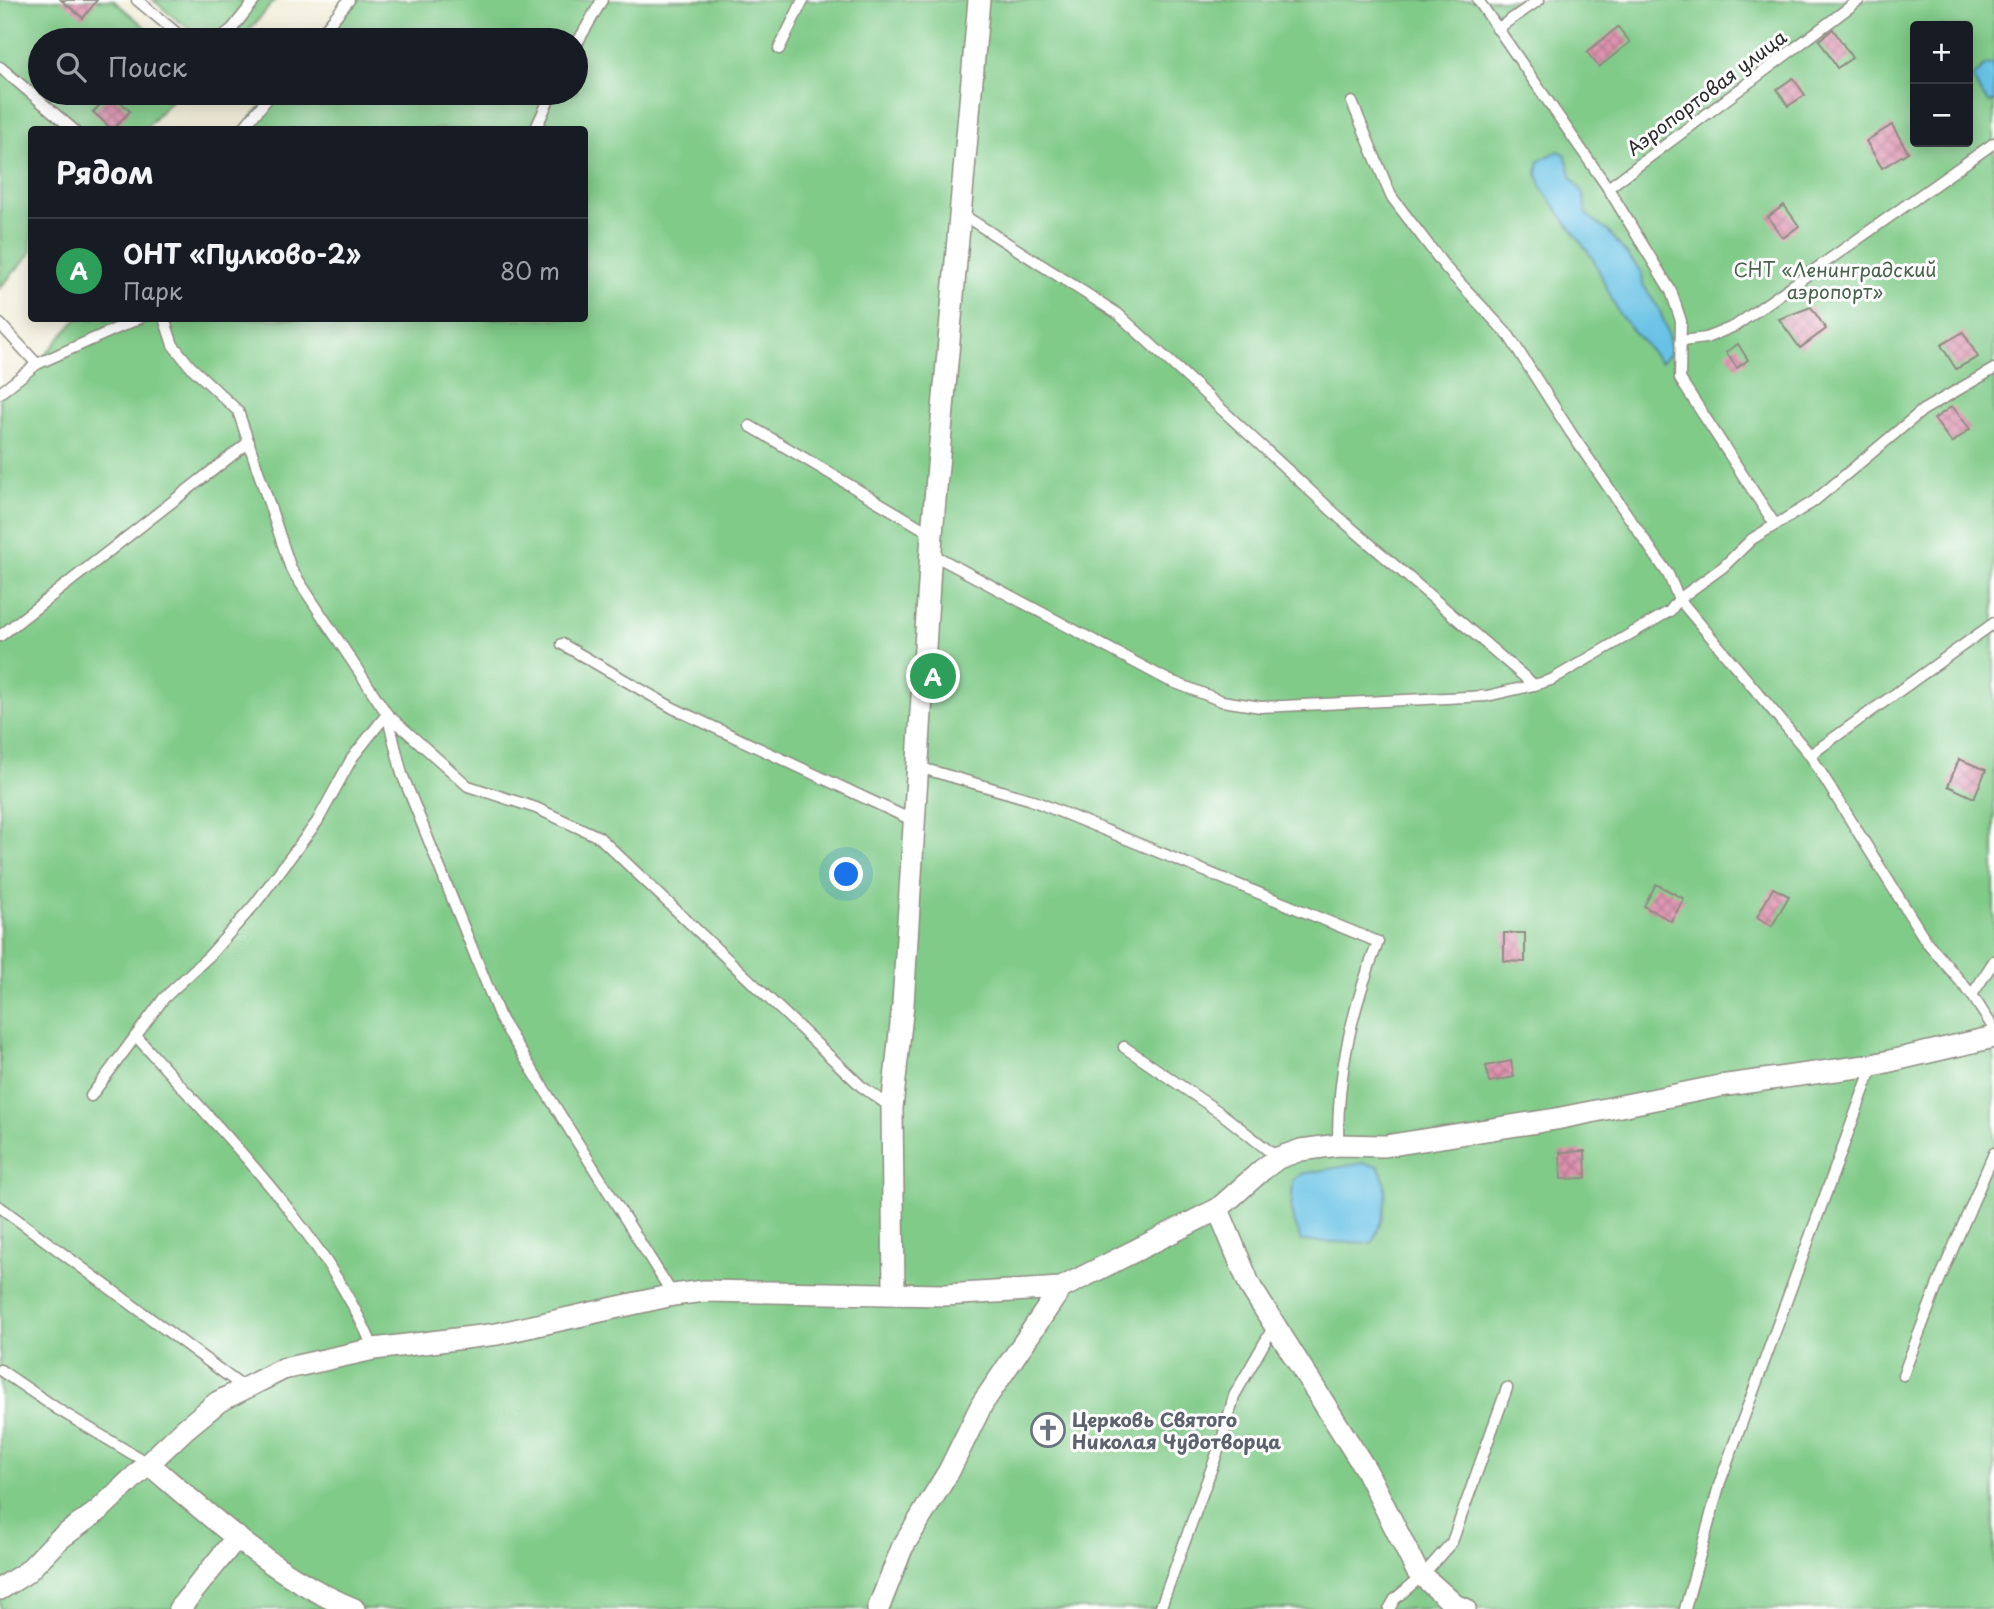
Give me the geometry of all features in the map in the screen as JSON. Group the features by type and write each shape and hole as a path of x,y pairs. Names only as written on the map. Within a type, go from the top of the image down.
{"street":[{"path":"894,1293 892,1108 903,1004 931,543 979,0"},
{"path":"0,1590 27,1572 58,1540 99,1511 185,1429 243,1387 283,1369 374,1349 509,1332 673,1295 704,1292 945,1295 1061,1288 1219,1209 1278,1158 1301,1150 1338,1145 1385,1146 1556,1119 1720,1086 1873,1065 1994,1037"},
{"path":"1219,1209 1250,1286 1366,1469 1422,1576 1456,1606 1465,1609"},
{"path":"878,1609 902,1548 949,1471 982,1404 1061,1288"},
{"path":"149,1464 237,1537 317,1594 354,1609"},
{"path":"179,1609 237,1537"}],"lane":[{"path":"137,0 171,28"},
{"path":"233,28 256,0"},
{"path":"326,28 349,0"},
{"path":"586,28 602,0"},
{"path":"779,49 803,0"},
{"path":"1478,0 1608,188 1671,291 1682,341 1678,362 1680,379 1774,523"},
{"path":"1497,29 1539,0"},
{"name":"Аэропортовая улица","path":"1608,188 1859,0"},
{"path":"0,66 28,90"},
{"path":"1352,102 1391,197 1446,268 1509,336 1571,433 1668,574 1679,599 1810,755 1926,941 1972,995 1994,1029"},
{"path":"45,105 69,126"},
{"path":"245,126 262,105"},
{"path":"537,126 546,105"},
{"path":"1682,341 1706,338 1735,327 1994,143"},
{"path":"960,213 1118,314 1342,520 1534,685"},
{"path":"0,393 37,363 131,322"},
{"path":"165,322 173,345 181,355 238,411 291,569 387,714 468,786 536,808 599,836 861,1086 892,1108"},
{"path":"0,324 37,363"},
{"path":"750,426 931,543 1168,680 1222,701 1261,707 1487,695 1534,685 1587,660 1670,611 1679,599 1723,567 1752,539 1774,523 1813,502 1923,410 1994,369"},
{"path":"0,636 248,442"},
{"path":"1810,755 1994,623"},
{"path":"562,644 673,708 914,821"},
{"path":"91,1096 164,998 209,956 255,904 317,822 352,758 387,714"},
{"path":"387,714 402,774 501,1020 673,1295"},
{"path":"918,767 1029,799 1378,942 1360,987 1343,1057 1337,1101 1338,1145"},
{"path":"1972,995 1994,961"},
{"path":"135,1036 292,1212 355,1305 374,1349"},
{"path":"1124,1047 1222,1114 1278,1158"},
{"path":"1685,1609 1720,1482 1873,1065"},
{"path":"1903,1376 1939,1281 1994,1153"},
{"path":"0,1207 243,1387"},
{"path":"1160,1609 1222,1440 1234,1396 1274,1326"},
{"path":"0,1370 59,1410 149,1464"},
{"path":"1388,1609 1452,1542 1507,1388"}],"green space":[{"path":"0,0 113,0 147,28 28,28 28,105 167,105 148,126 28,126 28,256 0,288"},
{"path":"153,0 275,0 251,28 190,28"},
{"name":"СНТ «Ленинградский аэропорт»","path":"349,0 1994,0 1994,1609 0,1609 0,393 37,364 74,322 588,322 588,126 244,126 262,105 588,105 588,28 326,28"}],"water":[{"path":"1994,64 1994,101 1990,103 1981,94 1973,78 1985,65"},
{"path":"1558,151 1565,154 1572,178 1583,193 1587,215 1609,232 1642,273 1643,285 1659,309 1667,330 1671,353 1660,362 1619,314 1594,260 1543,190 1537,174 1539,161"},
{"path":"1363,1163 1378,1166 1385,1184 1383,1214 1372,1243 1301,1241 1291,1211 1293,1181 1301,1174"}],"building":[{"path":"61,0 97,0 83,18"},
{"path":"1618,27 1630,42 1599,67 1587,52"},
{"path":"1833,29 1852,58 1837,68 1819,40"},
{"path":"1793,78 1805,95 1788,106 1777,89"},
{"path":"100,105 124,105 130,111 117,126 109,126 93,112"},
{"path":"1892,125 1908,152 1882,168 1866,141"},
{"path":"1784,205 1799,226 1783,238 1768,217"},
{"path":"1811,307 1826,329 1800,348 1779,319"},
{"path":"1963,332 1978,357 1956,369 1941,345"},
{"path":"1738,344 1748,360 1737,368 1726,352"},
{"path":"1952,406 1970,429 1952,443 1934,419"},
{"path":"1959,759 1986,770 1974,798 1948,786"},
{"path":"1656,884 1684,899 1671,921 1644,906"},
{"path":"1773,888 1789,896 1772,926 1757,917"},
{"path":"1504,933 1525,933 1525,962 1504,961"},
{"path":"1511,1061 1514,1077 1489,1082 1486,1066"},
{"path":"1585,1151 1586,1178 1561,1179 1560,1152"},
{"name":"Церковь Святого Николая Чудотворца","path":"1045,1416 1061,1425 1052,1444 1035,1435"}],"place":[{"name":"ОНТ «Пулково-2»","path":"933,676"},
{"name":"Церковь Святого Николая Чудотворца","path":"1048,1430"}]}
